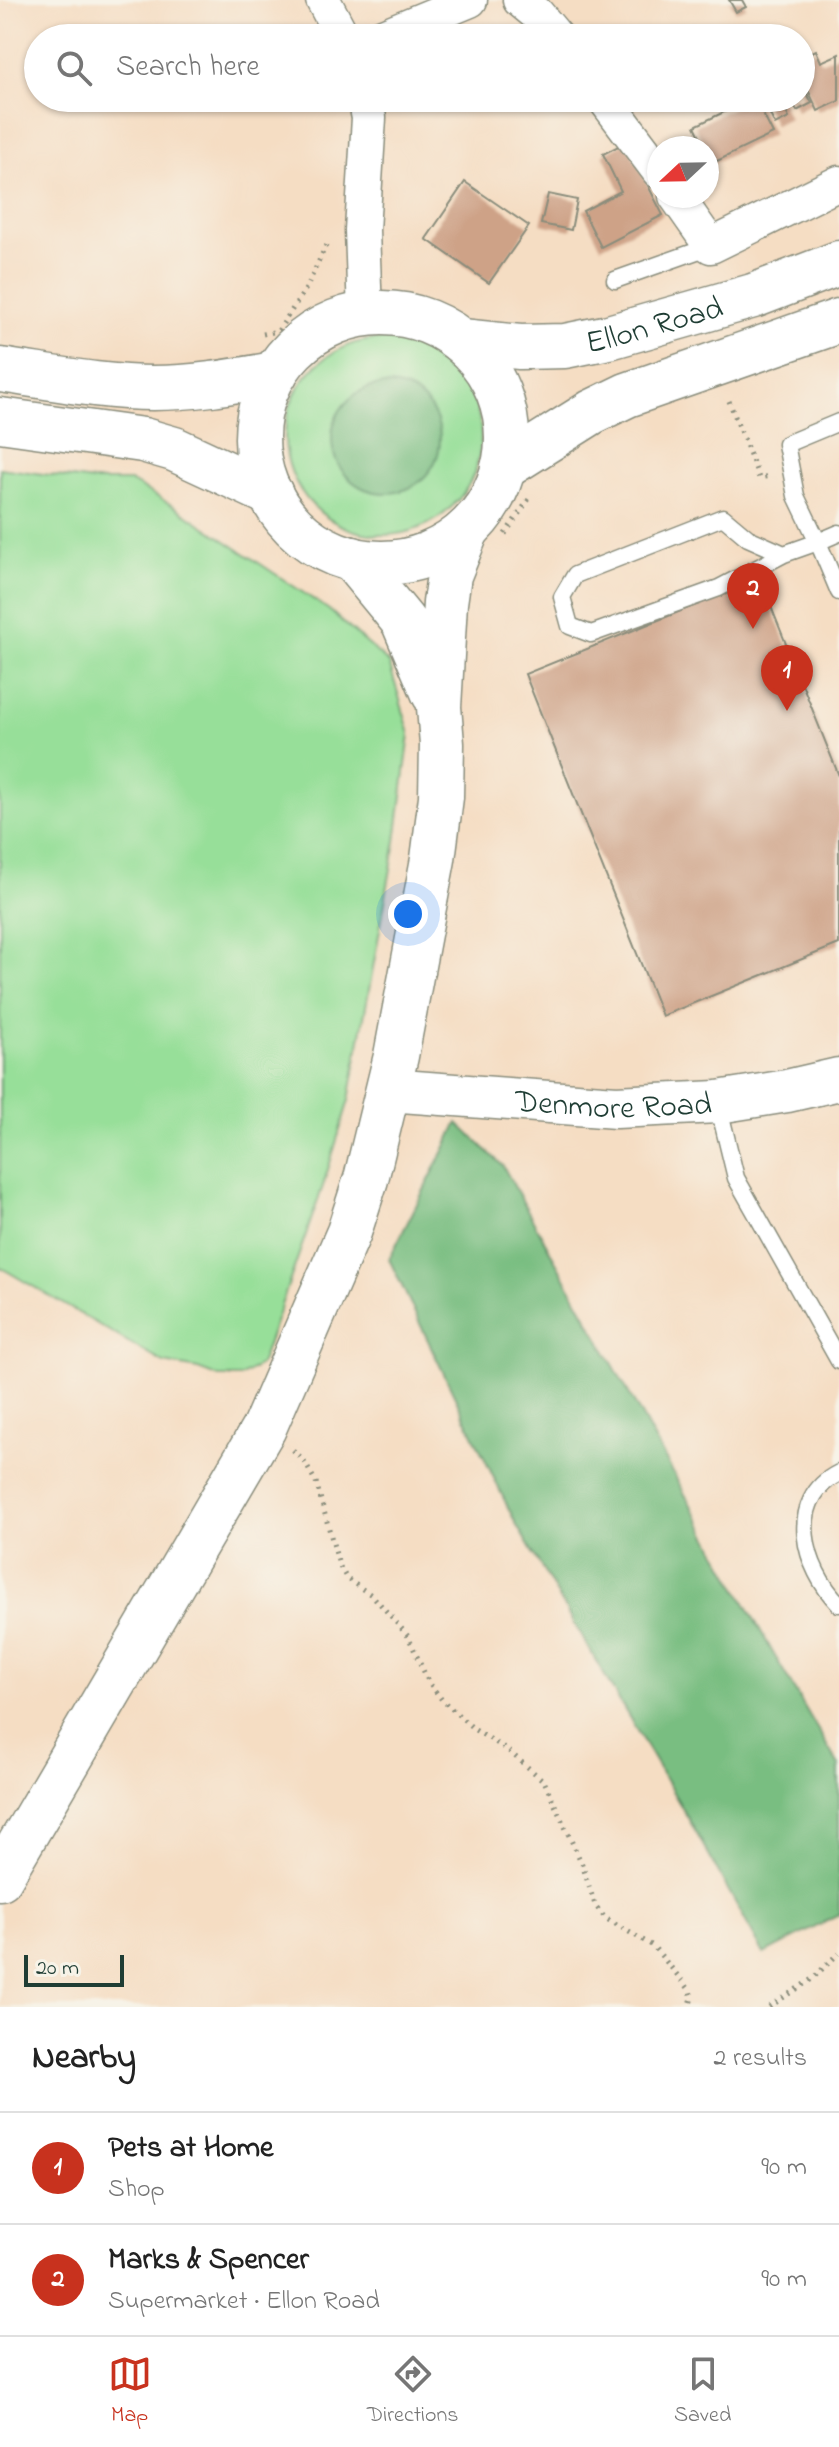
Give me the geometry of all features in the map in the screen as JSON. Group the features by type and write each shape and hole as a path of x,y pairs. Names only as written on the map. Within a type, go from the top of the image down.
{"main road":[{"name":"Ellon Road","path":"461,341 520,347 565,346 609,337 753,296 839,263"},
{"path":"0,1878 264,1428 349,1232 366,1179 411,982 441,797 439,707 449,575 467,530 490,501 503,468 507,432 501,398 485,367 461,341 432,323 416,317 365,314 347,318 313,334 299,345 275,374 260,413 258,434 263,475 271,494 291,523 319,545 352,559 382,562 413,559 441,548 467,530"},
{"name":"Ellon Road","path":"503,468 592,412 627,395 839,321"},
{"path":"0,370 152,388 213,384 275,374"},
{"path":"0,420 143,440 174,449 271,494"},
{"path":"352,559 403,621 439,707"}],"street":[{"path":"323,0 336,24"},
{"path":"412,24 470,0"},
{"path":"520,0 545,24"},
{"path":"365,314 362,230 368,112"},
{"path":"615,112 647,155"},
{"path":"684,208 711,246 839,183"},
{"name":"Denmore Road","path":"388,1090 616,1107 718,1102 839,1079"}],"lane":[{"path":"615,280 711,246"},
{"path":"839,422 786,444 796,496 839,592"},
{"path":"784,554 748,538 723,517 575,575 562,597 570,626 591,634 719,588 784,554 839,533"},
{"path":"718,1102 736,1178 839,1361"},
{"path":"839,1473 815,1491 806,1510 804,1533 810,1556 825,1589 839,1604"}],"path":[{"path":"250,337 278,331 307,287 337,222 362,230"},
{"path":"729,401 759,478 774,475 787,502 796,496"},
{"path":"264,1428 302,1458 316,1482 339,1565 347,1579 373,1596 408,1636 428,1681 442,1700 475,1730 505,1748 544,1781 582,1864 595,1905 605,1918 653,1946 690,1990 692,1998 689,2007"},
{"path":"769,2007 812,1979 839,1953"}],"green space":[{"path":"383,339 420,347 452,368 473,400 481,437 473,474 452,506 420,527 383,535 346,527 314,506 293,474 285,437 293,400 314,368 346,347"},
{"path":"386,385 407,389 424,401 436,418 440,439 436,460 424,477 407,489 386,493 365,489 348,477 336,460 332,439 336,418 348,401 365,389"},
{"path":"0,468 93,481 130,481 177,508 329,610 389,663 410,734 396,841 349,1100 323,1186 260,1365 240,1377 219,1377 198,1369 164,1363 0,1267"},
{"path":"458,1123 503,1166 839,1766 839,1915 764,1954 516,1524 389,1259"}],"building":[{"path":"729,0 742,0 746,7 736,12"},
{"path":"815,50 821,62 839,54 839,101 818,111 815,105"},
{"path":"724,112 762,112 773,134 719,160 719,136 700,136 695,126"},
{"path":"769,112 786,112 789,118 775,125"},
{"path":"626,142 647,183 647,208 659,208 663,215 601,247 583,211 621,191 603,154"},
{"path":"465,182 529,226 489,283 426,239"},
{"path":"548,194 577,200 571,230 541,224"},
{"path":"760,579 839,776 839,944 662,1016 525,674"}],"place":[{"name":"Marks & Spencer","path":"753,629"},
{"name":"Pets at Home","path":"787,711"}]}
